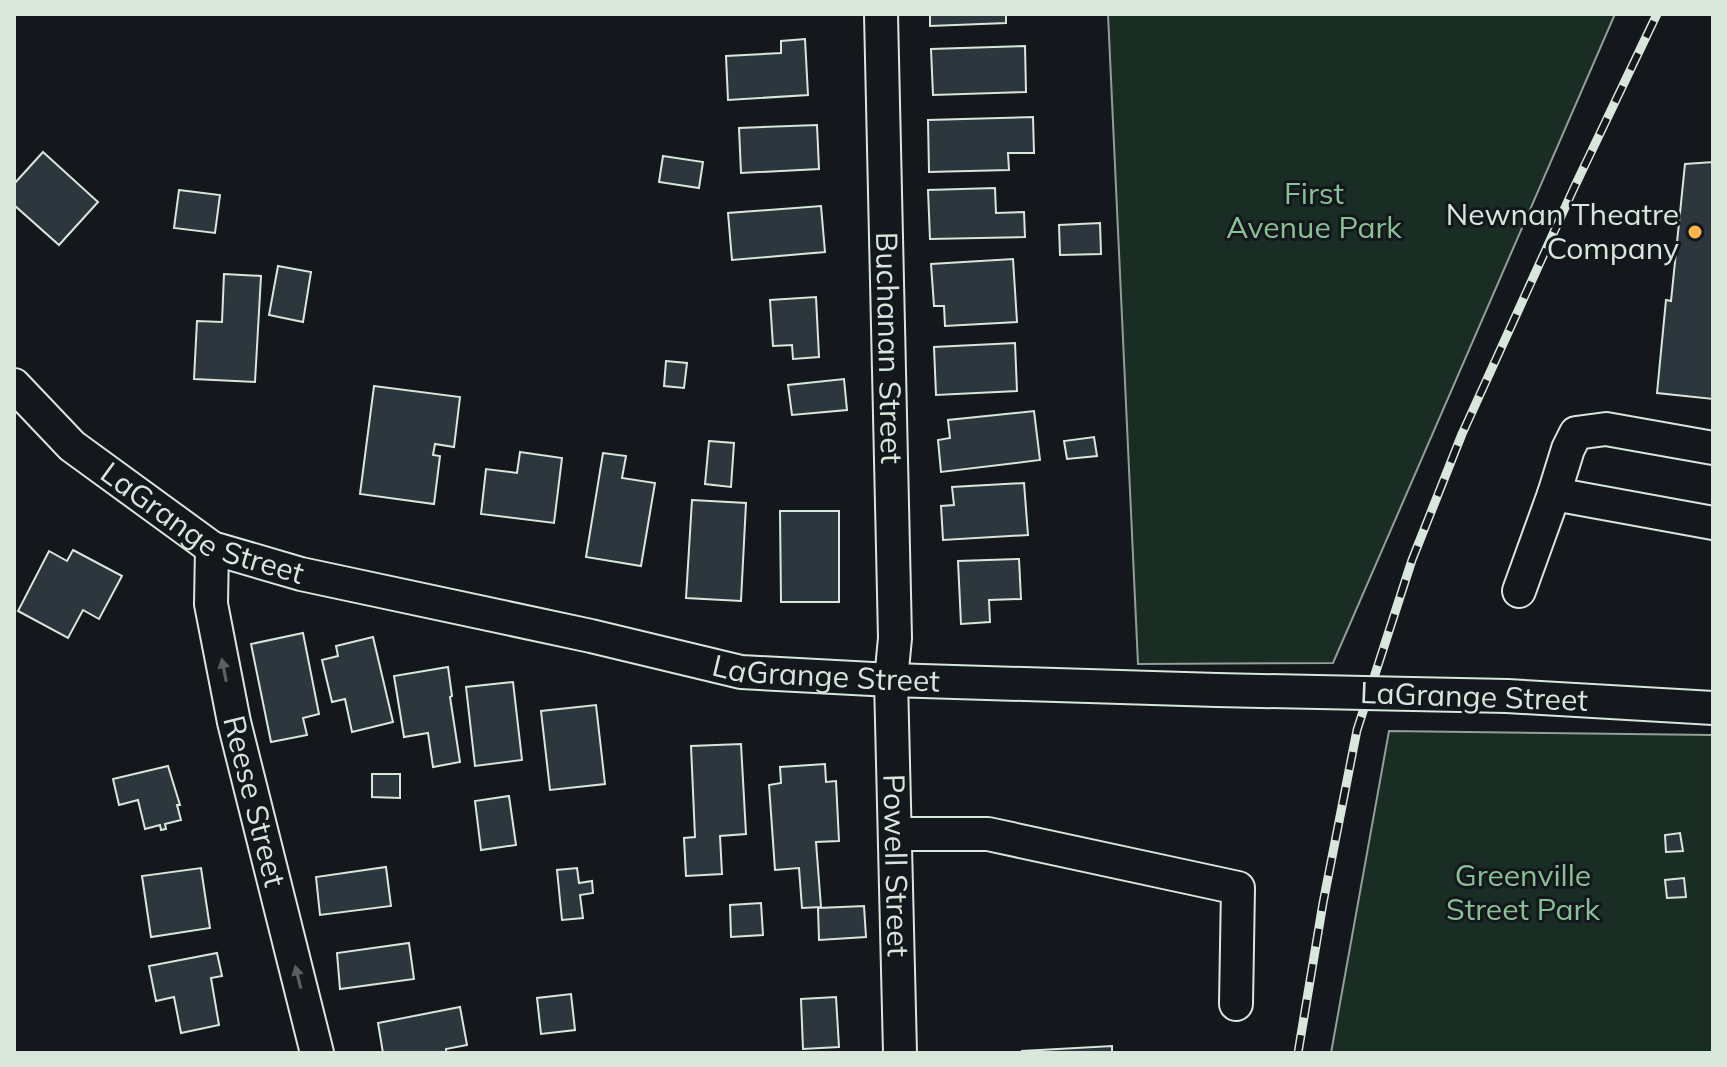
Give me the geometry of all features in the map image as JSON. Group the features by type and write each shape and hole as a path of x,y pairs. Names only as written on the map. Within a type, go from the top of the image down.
{"street":[{"name":"Buchanan Street","path":"881,14 895,623 891,680"},
{"name":"LaGrange Street","path":"14,385 72,446 212,548 301,574 591,636 741,672 891,680 1507,696 1713,708"},
{"path":"1519,591 1576,433 1606,429 1713,448"},
{"path":"1554,494 1713,523"},
{"name":"Reese Street","path":"212,548 211,604 234,722 317,1053"},
{"name":"Powell Street","path":"891,680 900,1053"},
{"path":"895,834 988,834 1238,888 1236,1004"}],"green space":[{"name":"First Avenue Park","path":"1108,14 1615,14 1333,663 1138,664"},
{"name":"Greenville Street Park","path":"1389,731 1712,735 1713,1053 1331,1053"}],"building":[{"path":"930,14 1006,14 1006,23 930,26"},
{"path":"805,39 808,95 728,100 726,56 781,53 781,41"},
{"path":"1025,46 1026,92 933,95 931,49"},
{"path":"1033,117 1034,153 1008,153 1009,170 929,172 928,120"},
{"path":"817,125 819,169 741,173 739,128"},
{"path":"43,152 98,202 59,245 14,205 14,184"},
{"path":"663,156 703,162 699,188 659,182"},
{"name":"Newnan Theatre Company","path":"1713,162 1713,399 1657,393 1666,300 1671,301 1685,164"},
{"path":"995,188 996,213 1024,212 1025,237 930,239 928,190"},
{"path":"179,190 220,195 215,233 174,228"},
{"path":"821,206 825,252 732,260 728,213"},
{"path":"1100,223 1101,254 1060,255 1059,225"},
{"path":"1013,259 1017,322 945,326 944,306 934,306 931,264"},
{"path":"278,266 311,272 303,322 269,315"},
{"path":"224,274 261,276 255,382 194,379 197,321 222,322"},
{"path":"816,297 819,357 793,359 792,345 773,346 770,300"},
{"path":"1015,343 1017,391 936,395 934,347"},
{"path":"666,361 687,363 684,388 664,386"},
{"path":"844,379 847,410 792,415 788,385"},
{"path":"374,386 460,397 454,447 435,444 433,455 440,456 434,504 360,494"},
{"path":"1034,411 1040,460 941,472 938,440 950,438 948,420"},
{"path":"1094,437 1097,456 1067,459 1064,441"},
{"path":"709,441 734,443 731,487 705,484"},
{"path":"520,452 562,458 554,523 481,514 486,469 517,473"},
{"path":"603,453 626,456 622,478 655,483 641,566 586,557"},
{"path":"1024,483 1028,535 943,540 941,506 954,505 952,487"},
{"path":"692,500 746,503 741,601 686,598"},
{"path":"780,511 839,511 839,602 781,602"},
{"path":"73,550 122,576 99,619 83,610 68,638 18,611 49,551 67,561"},
{"path":"1019,559 1021,599 989,600 990,622 961,624 958,561"},
{"path":"303,633 319,714 303,718 307,735 271,742 251,644"},
{"path":"373,637 393,722 352,732 345,699 332,702 322,660 338,656 336,646"},
{"path":"448,667 460,762 433,767 428,733 404,737 394,676"},
{"path":"513,682 522,760 475,766 466,687"},
{"path":"596,705 605,784 550,790 541,711"},
{"path":"741,744 746,834 720,836 722,874 686,876 684,838 695,837 691,746"},
{"path":"825,764 826,782 836,781 839,841 816,842 821,907 802,908 799,868 775,870 769,785 781,783 780,767"},
{"path":"168,766 180,805 177,805 181,820 165,824 166,829 161,830 160,825 145,829 138,800 119,805 113,779"},
{"path":"372,774 400,774 400,798 372,797"},
{"path":"509,796 516,845 481,850 475,801"},
{"path":"1680,833 1683,851 1666,852 1665,835"},
{"path":"386,867 391,906 320,915 316,877"},
{"path":"201,868 210,928 151,937 142,876"},
{"path":"577,868 579,883 592,881 593,893 580,895 583,918 562,920 557,870"},
{"path":"1684,878 1686,897 1667,898 1665,880"},
{"path":"761,903 763,935 731,937 730,905"},
{"path":"864,906 866,937 819,940 818,908"},
{"path":"409,943 414,979 340,989 337,953"},
{"path":"217,953 222,976 211,978 219,1025 181,1033 174,997 156,1001 149,966"},
{"path":"571,994 575,1030 541,1034 537,998"},
{"path":"836,997 839,1047 803,1049 801,999"},
{"path":"460,1007 467,1045 446,1049 446,1053 383,1053 378,1023"},
{"path":"1112,1046 1112,1053 1022,1053 1022,1051"}],"railway":[{"path":"1298,1053 1357,730 1412,560 1462,434 1657,14"}],"place":[{"name":"Newnan Theatre Company","path":"1695,232"}]}
